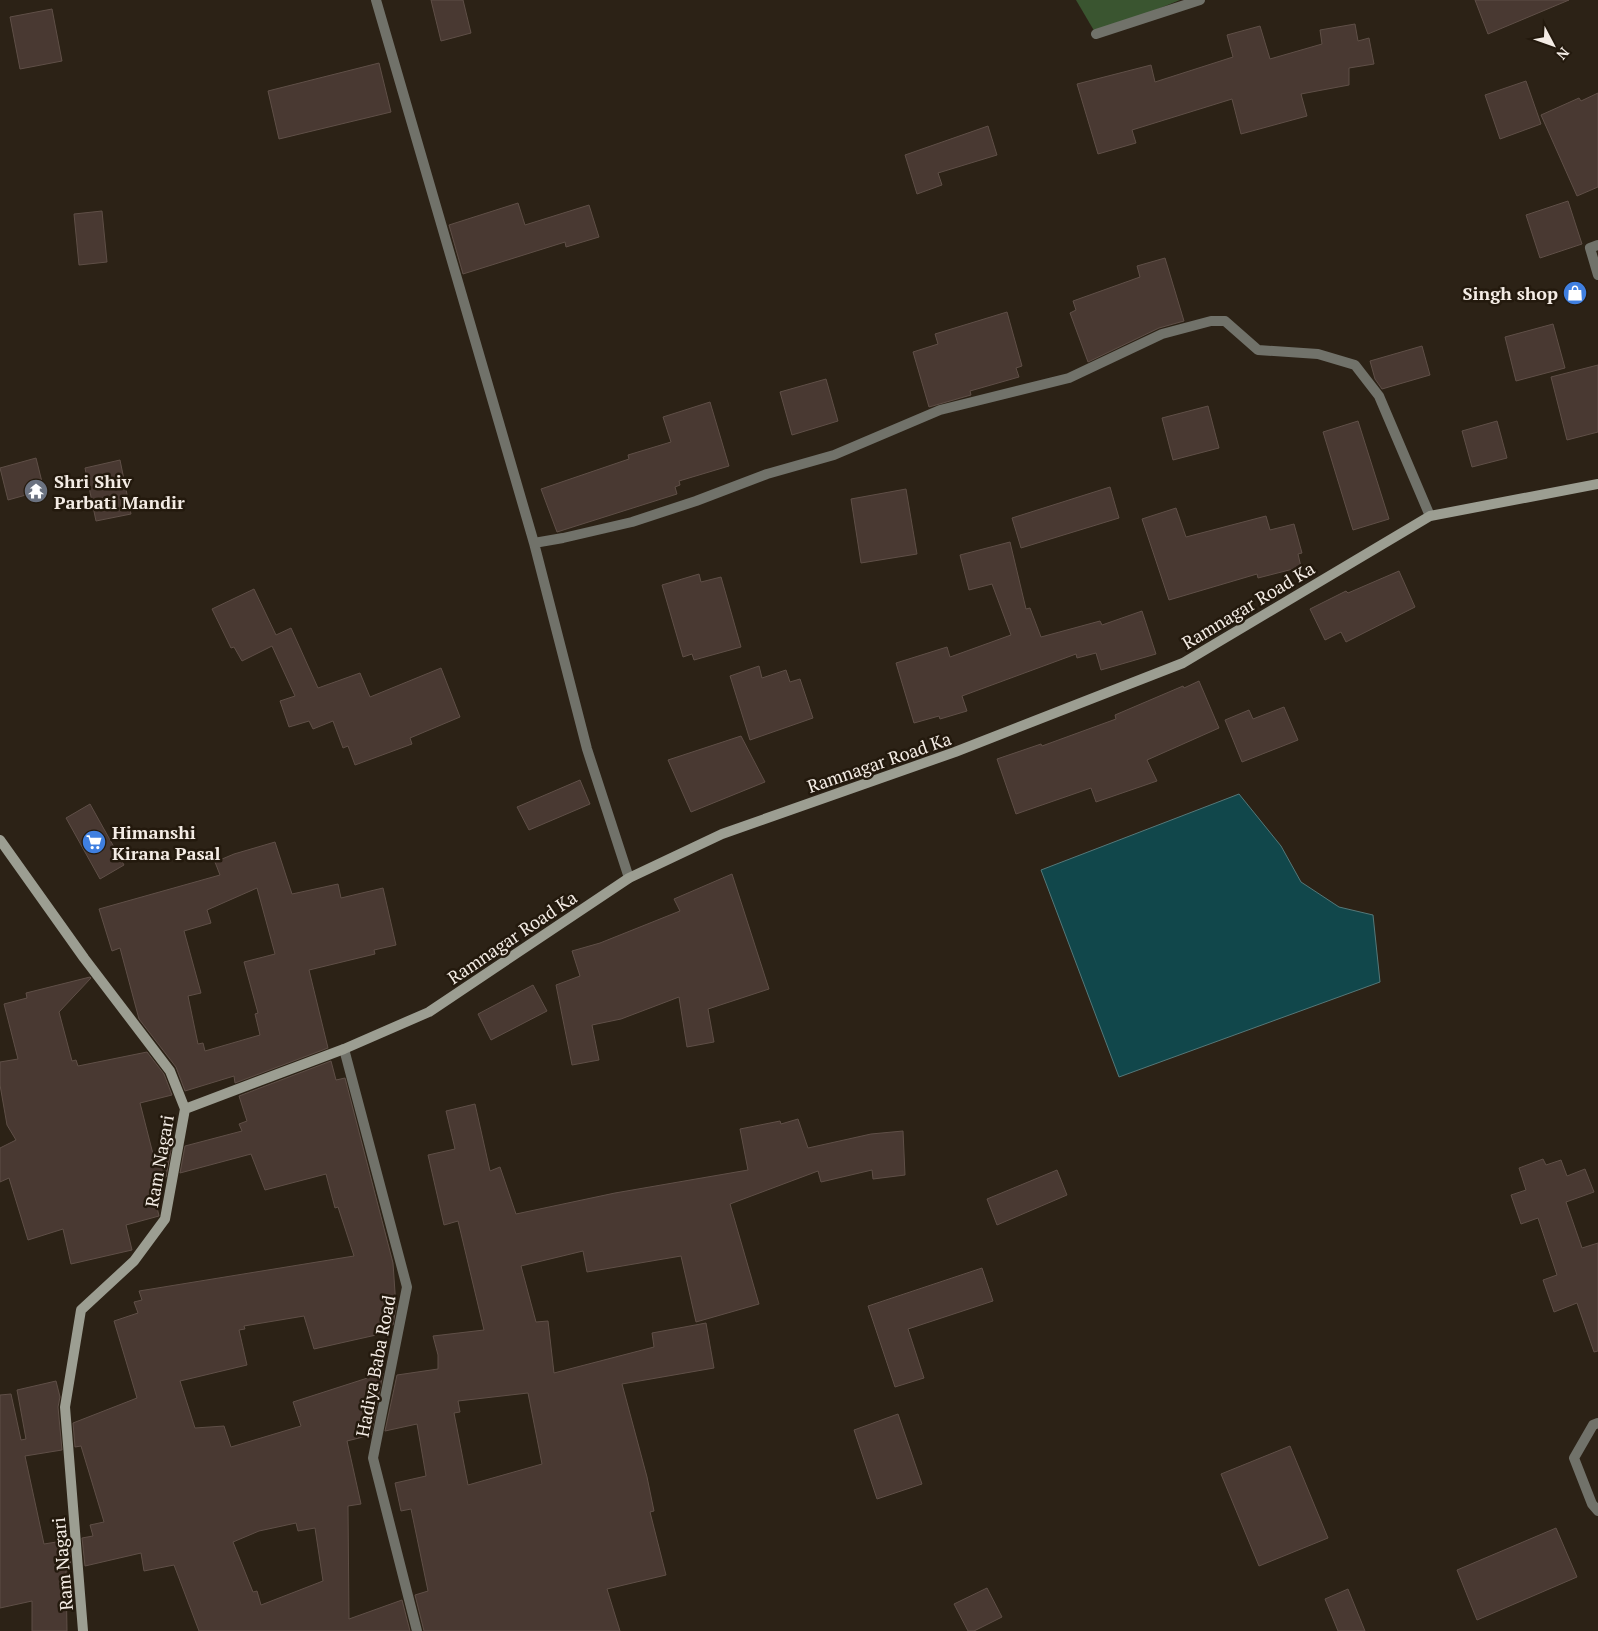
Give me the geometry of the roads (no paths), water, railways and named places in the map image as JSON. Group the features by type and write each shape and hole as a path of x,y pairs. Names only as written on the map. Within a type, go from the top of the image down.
{"street":[{"path":"376,0 534,543 587,749 629,878"},
{"path":"1096,34 1200,0"},
{"path":"1598,245 1590,248 1598,275"},
{"path":"534,543 632,522 687,504 767,474 834,455 940,410 1069,378 1162,334 1211,321 1225,321 1258,350 1318,354 1355,365 1379,396 1430,516"},
{"name":"Ramnagar Road Ka","path":"185,1109 344,1049 430,1012 629,878 722,834 956,752 1183,663 1430,516 1598,484"},
{"name":"Ram Nagari","path":"0,840 84,958 170,1071 185,1109 165,1219 134,1261 81,1310 65,1407 83,1631"},
{"name":"Hadiya Baba Road","path":"344,1049 407,1287 373,1458 417,1631"},
{"path":"1598,1422 1593,1425 1574,1458 1592,1504 1598,1511"}],"water":[{"path":"1239,794 1281,846 1301,882 1339,907 1373,915 1380,982 1119,1077 1041,870"}],"place":[{"name":"Singh shop","path":"1575,293"},
{"name":"Shri Shiv Parbati Mandir","path":"36,491"},
{"name":"Himanshi Kirana Pasal","path":"94,842"}]}
